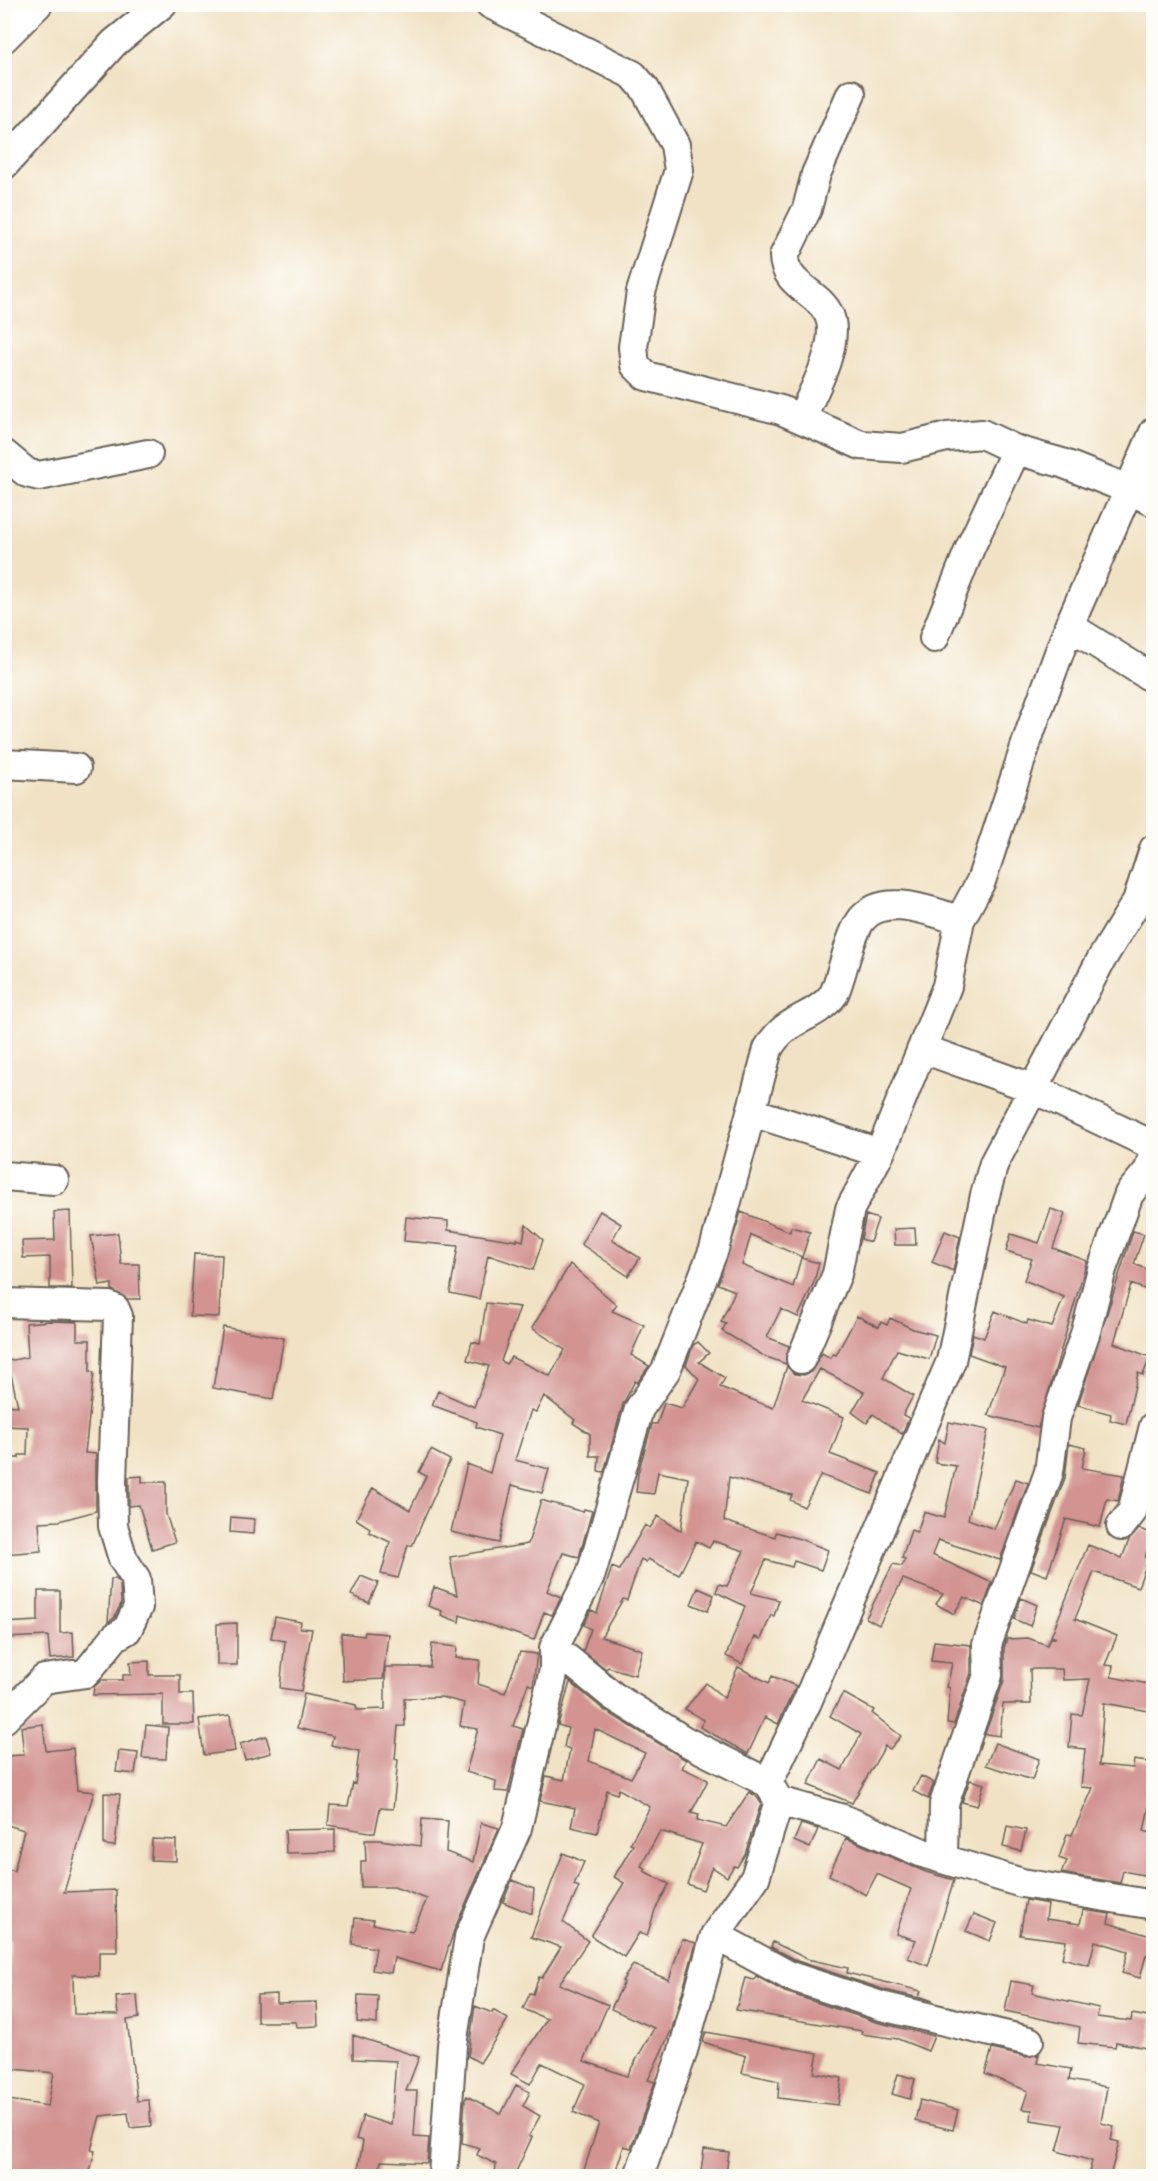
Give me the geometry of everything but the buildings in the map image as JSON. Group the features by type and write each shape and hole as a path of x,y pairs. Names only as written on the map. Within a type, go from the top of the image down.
{"street":[{"path":"4,38 38,4"},
{"path":"4,165 114,43 162,4"},
{"path":"490,4 633,75 645,89 675,145 680,170 641,292 633,347 635,365 639,371 646,376 802,417 861,445 902,448 947,437 982,434 1016,450 1062,464 1128,489 1154,502"},
{"path":"802,417 825,362 832,323 823,307 791,278 784,256 807,209 816,174 851,94"},
{"path":"801,1359 837,1274 850,1209 880,1153 947,986 960,920 981,881 1031,729 1069,626 1154,432"},
{"path":"934,638 970,548 1016,450"},
{"path":"4,454 27,473 39,476 148,454"},
{"path":"1069,626 1154,679"},
{"path":"4,764 76,768"},
{"path":"639,2176 682,2054 715,1935 756,1878 773,1792 807,1702 951,1361 991,1174 1032,1089 1062,1038 1101,960 1137,901 1154,849"},
{"path":"443,2176 452,2045 467,1947 481,1907 505,1860 517,1828 554,1670 554,1648 591,1574 639,1409 666,1370 714,1249 768,1049 776,1035 785,1026 814,1012 834,994 853,939 863,919 877,909 891,905 960,920"},
{"path":"922,1049 1032,1089 1154,1148 1149,1170 1128,1194 1102,1269 1086,1331 1056,1418 1049,1472 987,1645 988,1675 944,1804 943,1859"},
{"path":"752,1112 880,1153"},
{"path":"4,1176 54,1180"},
{"path":"4,1303 109,1306 115,1309 117,1316 111,1481 113,1526 123,1558 136,1579 138,1607 127,1630 115,1636 86,1673 44,1679 4,1719"},
{"path":"1121,1526 1132,1512 1154,1426"},
{"path":"554,1648 613,1696 773,1792 943,1859 1022,1883 1154,1905"},
{"path":"715,1935 790,1976 881,2006 1029,2041"}]}
